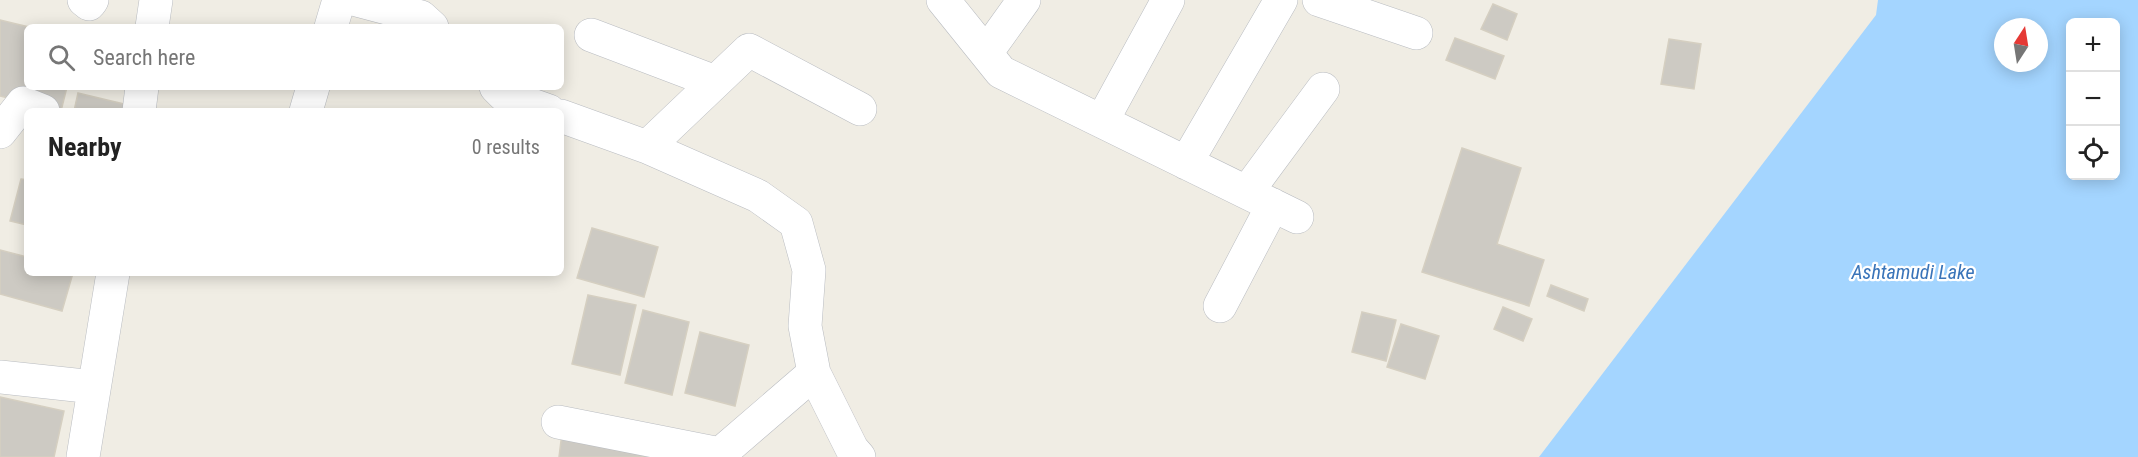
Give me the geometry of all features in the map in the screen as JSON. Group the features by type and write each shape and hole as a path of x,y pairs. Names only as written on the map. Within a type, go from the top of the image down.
{"street":[{"path":"84,0 89,4 92,0"},
{"path":"152,24 156,0"},
{"path":"332,24 339,0"},
{"path":"357,0 421,17 429,24"},
{"path":"943,0 1001,72 1272,205"},
{"path":"986,53 1024,0"},
{"path":"1102,121 1168,0"},
{"path":"1186,162 1281,0"},
{"path":"1319,0 1416,33"},
{"path":"591,35 715,82"},
{"path":"647,147 749,50 860,109"},
{"path":"1220,306 1272,205 1323,89"},
{"path":"139,108 142,90"},
{"path":"307,108 312,90"},
{"path":"499,90 534,108"},
{"path":"0,132 23,103 36,108"},
{"path":"564,121 647,147 758,196 796,223 809,270 805,326 813,373 852,449 860,457"},
{"path":"83,457 112,276"},
{"path":"558,422 720,454 813,373"},
{"path":"0,377 94,387"}],"water":[{"name":"Ashtamudi Lake","path":"1878,0 2138,0 2138,457 1539,457 1876,15"}],"building":[{"path":"1493,4 1517,14 1507,40 1481,29"},
{"path":"0,20 24,26 24,90 66,90 62,108 49,108 0,96"},
{"path":"1455,38 1504,56 1495,79 1446,60"},
{"path":"1669,39 1701,44 1694,89 1661,84"},
{"path":"78,93 141,108 75,108"},
{"path":"1462,148 1521,168 1497,244 1544,260 1529,306 1422,272"},
{"path":"21,179 24,180 24,224 10,221"},
{"path":"592,228 658,247 644,297 577,278"},
{"path":"0,250 24,256 24,276 72,276 62,311 0,294"},
{"path":"1551,285 1588,299 1584,311 1547,296"},
{"path":"588,295 636,305 620,375 572,364"},
{"path":"1503,307 1532,319 1523,341 1494,329"},
{"path":"643,310 689,322 672,395 625,383"},
{"path":"1362,312 1396,320 1386,361 1352,352"},
{"path":"1401,324 1439,336 1425,379 1387,367"},
{"path":"700,332 749,345 735,406 685,393"},
{"path":"0,397 64,411 54,457 0,457"},
{"path":"562,433 687,457 559,457"}]}
